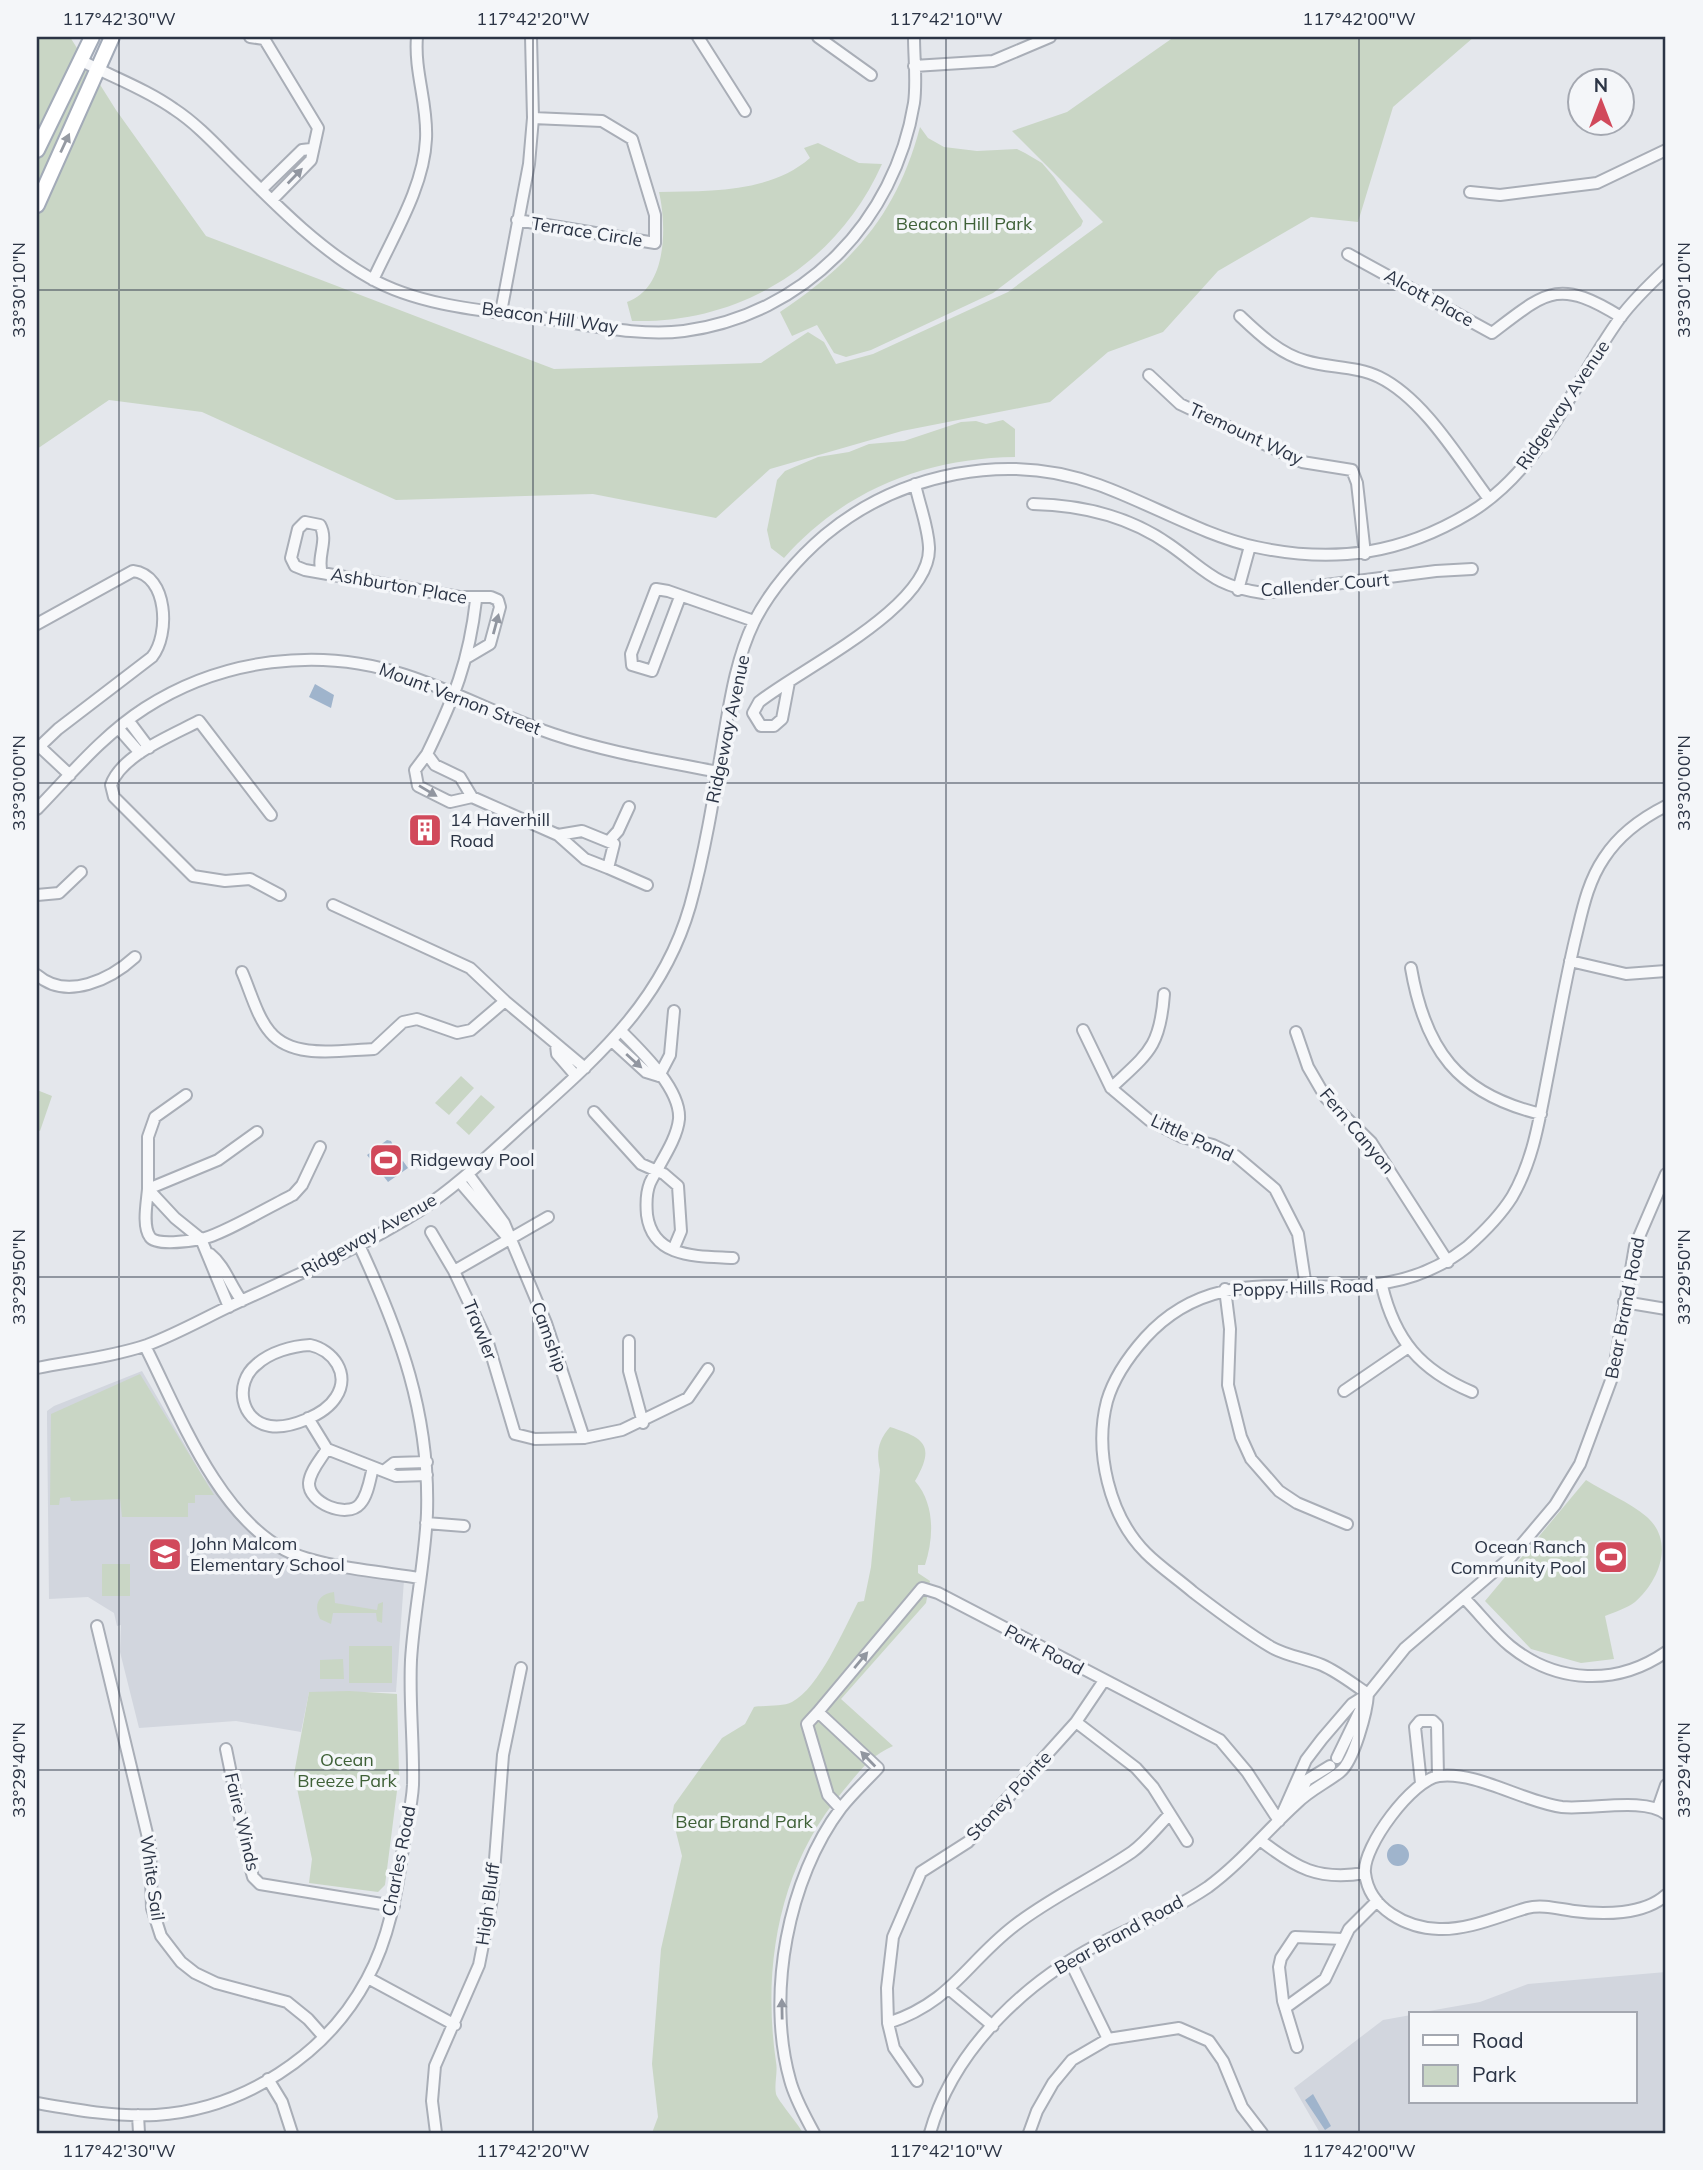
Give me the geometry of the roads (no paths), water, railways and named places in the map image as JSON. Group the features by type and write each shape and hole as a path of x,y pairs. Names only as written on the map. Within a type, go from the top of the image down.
{"main road":[{"path":"37,150 92,37"},
{"path":"37,205 112,37"}],"street":[{"path":"250,37 263,38 318,128 311,149 311,160 272,200"},
{"path":"373,280 424,158 425,117 416,56 417,37"},
{"path":"501,312 529,164 533,118 531,37"},
{"path":"698,37 745,111"},
{"path":"818,37 871,75"},
{"name":"Beacon Hill Way","path":"82,61 175,109 332,254 373,280 443,302 501,312 640,331 683,331 733,320 782,299 820,273 849,245 881,198 907,131 914,101 914,37"},
{"path":"914,66 993,61 1049,37"},
{"name":"Terrace Circle","path":"517,220 655,243 655,215 632,139 601,121 533,118"},
{"path":"261,190 302,150 311,149"},
{"path":"1470,192 1500,195 1597,183 1666,150"},
{"name":"Alcott Place","path":"1348,254 1492,333 1527,306 1553,294 1571,293 1588,297 1621,317"},
{"name":"Ridgeway Avenue","path":"37,1368 145,1346 359,1245 421,1210 463,1177 612,1041 645,1003 679,939 697,879 733,686 754,621 771,595 821,538 864,508 915,484 1001,469 1056,473 1102,486 1250,546 1305,555 1364,554 1416,540 1489,499 1516,476 1539,448 1621,317 1666,269"},
{"path":"1240,316 1267,340 1295,357 1371,374 1398,388 1418,406 1489,499"},
{"name":"Tremount Way","path":"1149,374 1180,404 1302,462 1352,470 1359,491 1364,554"},
{"path":"789,682 874,626 924,573 929,546 915,484"},
{"name":"Callender Court","path":"1033,504 1077,506 1133,525 1169,544 1221,584 1238,590 1263,593 1472,569"},
{"name":"Ashburton Place","path":"322,573 319,565 324,533 320,525 304,522 298,529 291,562 304,569 322,573 476,600 491,597 498,600 500,607 490,644 468,657"},
{"path":"1238,590 1250,546"},
{"path":"37,624 124,573 142,572 155,584 164,620 164,635 158,650 38,747 70,775"},
{"path":"680,597 652,671 632,664 631,654 656,589 754,621"},
{"name":"Ashburton Place","path":"472,797 450,802 418,786 415,770 427,754 455,695 468,657 476,600"},
{"name":"Mount Vernon Street","path":"37,809 118,728 173,692 212,676 286,660 337,660 370,665 404,674 577,741 718,772"},
{"path":"128,720 145,750"},
{"path":"271,815 199,721 145,750 113,780 114,797 193,876 225,881 250,879 279,895"},
{"path":"118,728 145,750"},
{"path":"427,754 435,765 460,777 472,797 558,835 585,859 647,885"},
{"name":"Poppy Hills Road","path":"1368,1694 1321,1665 1274,1648 1202,1598 1144,1552 1126,1525 1112,1496 1103,1449 1107,1401 1121,1370 1166,1317 1192,1300 1225,1289 1262,1285 1382,1286 1448,1262 1490,1225 1513,1195 1530,1158 1583,904 1604,858 1632,828 1666,806"},
{"path":"609,841 618,831 629,807"},
{"path":"558,835 582,831 614,844 615,851 608,868"},
{"path":"37,895 59,893 81,872"},
{"path":"333,905 470,968 584,1068"},
{"path":"37,975 57,984 81,985 111,978 135,957"},
{"path":"1570,961 1626,974 1666,971"},
{"path":"1411,968 1428,1032 1440,1055 1457,1075 1477,1089 1541,1114"},
{"path":"242,972 268,1030 283,1046 316,1051 374,1049 403,1022 417,1019 457,1032 471,1030 505,1001"},
{"path":"1111,1088 1157,1040 1164,994"},
{"path":"659,1076 670,1055 674,1011"},
{"name":"Little Pond","path":"1083,1030 1111,1088 1149,1120 1182,1137 1213,1145 1236,1156 1275,1189 1298,1234 1306,1287"},
{"path":"621,1031 654,1065 672,1092 679,1120 647,1192 649,1222 655,1239 673,1250 698,1256 733,1258"},
{"name":"Fern Canyon","path":"1296,1032 1308,1067 1326,1098 1371,1142 1448,1262"},
{"path":"612,1041 646,1072 659,1076"},
{"path":"556,1045 557,1054 576,1076"},
{"path":"186,1095 155,1117 148,1137 146,1229 150,1238 157,1243 201,1239 293,1195 308,1174 320,1147"},
{"path":"594,1112 615,1132 632,1156 669,1177 680,1193 681,1231 673,1250"},
{"path":"148,1189 218,1160 257,1132"},
{"name":"Bear Brand Road","path":"1279,1821 1306,1760 1322,1739 1352,1704 1368,1694 1405,1648 1465,1599 1525,1541 1555,1505 1580,1464 1613,1375 1635,1246 1666,1174"},
{"name":"Camship","path":"463,1177 504,1223 508,1238 546,1322 584,1438"},
{"path":"148,1189 175,1218 201,1239 210,1254 229,1307"},
{"path":"454,1271 548,1217"},
{"name":"Trawler","path":"431,1232 454,1271 488,1343 515,1434 536,1439 584,1438"},
{"name":"Charles Road","path":"37,2102 138,2115 215,2104 296,2064 324,2037 368,1978 394,1906 412,1788 411,1661 426,1526 427,1475 409,1363 359,1245"},
{"path":"210,1254 221,1263 242,1301"},
{"path":"1382,1286 1392,1322 1407,1348 1447,1382 1472,1392"},
{"path":"1225,1289 1230,1329 1228,1385 1237,1424 1251,1459 1279,1491 1297,1503 1347,1524"},
{"path":"1624,1302 1666,1309"},
{"path":"629,1341 629,1371 643,1423"},
{"path":"145,1346 174,1411 219,1486 259,1535 287,1551 313,1559 420,1578"},
{"path":"297,1346 324,1348 331,1354 341,1375 337,1397 308,1418 278,1427 261,1425 249,1416 243,1402 242,1387 255,1365 297,1346"},
{"path":"1344,1391 1407,1348"},
{"path":"584,1438 643,1423 688,1398 708,1369"},
{"path":"308,1418 327,1449 396,1476 427,1475"},
{"path":"327,1449 309,1480 310,1490 315,1499 343,1511 352,1510 360,1503 379,1469 394,1463 426,1462"},
{"path":"426,1526 462,1529"},
{"name":"Park Road","path":"840,1808 828,1795 807,1724 922,1588 938,1593 1103,1682 1220,1740 1247,1772 1279,1821"},
{"path":"1465,1599 1508,1644 1535,1663 1556,1672 1582,1677 1615,1675 1655,1660 1666,1652"},
{"name":"White Sail","path":"97,1626 150,1846 152,1908 161,1936 181,1962 195,1973 216,1983 287,2002 324,2037"},
{"name":"High Bluff","path":"436,2133 432,2101 435,2066 479,1965 492,1899 503,1755 521,1668"},
{"name":"Stoney Pointe","path":"916,2081 894,2048 888,2023 887,1988 892,1937 921,1871 968,1842 1076,1722 1103,1682"},
{"name":"Bear Brand Road","path":"930,2133 959,2072 993,2026 1037,1981 1206,1888 1314,1787 1342,1771 1339,1757 1367,1713 1368,1694"},
{"path":"814,2133 789,2077 782,2032 782,1997 789,1928 797,1892 840,1808 877,1768 818,1712"},
{"path":"1421,1783 1415,1727 1420,1721 1433,1721 1437,1725 1438,1776"},
{"path":"1076,1722 1136,1768 1187,1841"},
{"path":"1294,1805 1307,1780 1339,1757 1322,1739"},
{"name":"Faire Winds","path":"226,1749 250,1866 253,1877 260,1884 394,1906"},
{"path":"1666,1785 1662,1811 1551,1805 1467,1779 1438,1776 1421,1783 1385,1824 1371,1848 1364,1873 1377,1901 1391,1916 1440,1929 1458,1928 1531,1907 1601,1913 1641,1909 1666,1895"},
{"path":"888,2023 917,2013 950,1990 1012,1927 1063,1892 1134,1850 1170,1814"},
{"path":"1260,1840 1303,1870 1345,1877 1364,1873"},
{"path":"1285,2008 1325,1979 1343,1939 1355,1922 1377,1901"},
{"path":"1297,2047 1285,2008 1280,1962 1296,1937 1343,1939"},
{"path":"1070,1961 1108,2039"},
{"path":"368,1978 455,2025"},
{"path":"950,1990 993,2026"},
{"path":"1030,2133 1037,2111 1072,2060 1108,2039 1178,2028 1209,2041 1223,2061 1242,2107 1262,2133"},
{"path":"268,2079 282,2102 292,2133"},
{"path":"138,2115 139,2133"}],"water":[{"path":"315,684 334,695 331,708 309,697"},
{"name":"Ridgeway Pool","path":"387,1140 391,1141 401,1162 408,1168 388,1182 367,1155"},
{"name":"Ocean Ranch Community Pool","path":"1597,1545 1626,1551 1622,1564 1599,1571"},
{"path":"1398,1844 1408,1851 1409,1855 1402,1865 1398,1866 1388,1859 1387,1855 1394,1845"},
{"path":"1313,2094 1331,2126 1325,2130 1305,2100"}],"place":[{"name":"14 Haverhill Road","path":"425,830"},
{"name":"Ridgeway Pool","path":"386,1160"},
{"name":"John Malcom Elementary School","path":"165,1554"},
{"name":"Ocean Ranch Community Pool","path":"1611,1557"}],"park label":[{"name":"Beacon Hill Park","path":"964,224"},
{"name":"Ocean Breeze Park","path":"347,1770"},
{"name":"Bear Brand Park","path":"744,1822"}]}
